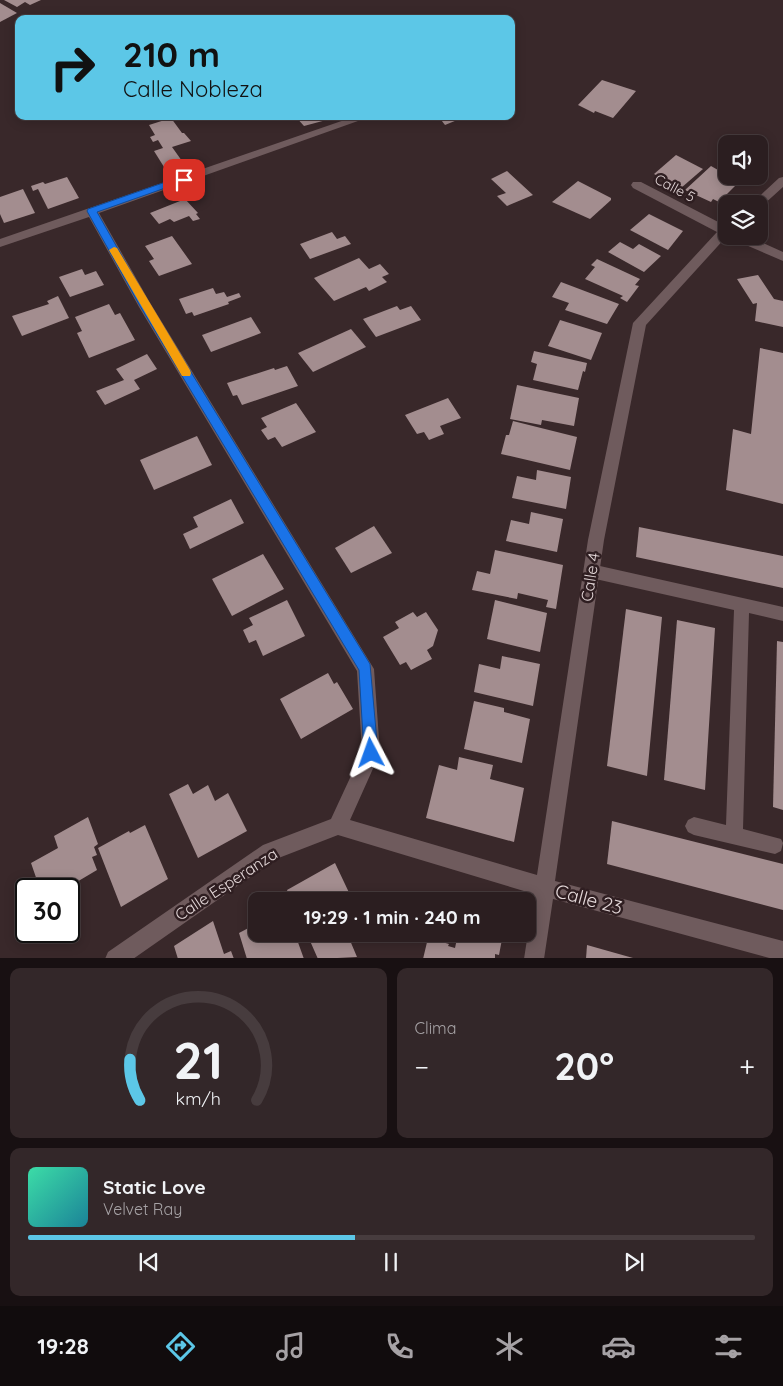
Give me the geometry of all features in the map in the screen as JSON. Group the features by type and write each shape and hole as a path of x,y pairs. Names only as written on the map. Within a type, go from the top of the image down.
{"street":[{"path":"0,243 355,120"},
{"path":"767,195 783,181"},
{"name":"Calle 5","path":"637,185 718,227"},
{"path":"92,211 144,304 365,668 371,753 338,826"},
{"name":"Calle 4","path":"534,958 591,572 640,323 718,242"},
{"name":"Calle 5","path":"757,245 783,257"},
{"name":"Calle 23","path":"338,826 543,887 783,951"},
{"name":"Calle Esperanza","path":"115,958 270,852 338,826"}],"lane":[{"path":"591,572 783,614"},
{"path":"734,834 742,606"},
{"path":"694,826 775,845"}],"building":[{"path":"4,0 41,0 30,5 25,2 17,7"},
{"path":"0,3 17,13 0,22"},
{"path":"602,80 636,91 613,118 595,111 594,113 578,105"},
{"path":"165,120 172,120 191,141 172,147 182,161 164,167 154,151 163,148 158,140 153,142 150,137 155,135 149,125"},
{"path":"299,120 326,120 304,126"},
{"path":"441,120 457,120 445,125"},
{"path":"676,155 703,169 681,188 654,174"},
{"path":"711,166 718,170 718,185 736,185 726,195 718,195 718,202 713,199 711,202 685,190"},
{"path":"507,171 533,195 507,206 497,196 506,193 491,179"},
{"path":"67,177 79,198 48,209 38,189 33,191 31,186"},
{"path":"578,181 611,198 590,219 552,202"},
{"path":"23,189 35,213 4,223 0,214 0,197"},
{"path":"185,199 198,213 196,214 200,219 193,221 189,216 174,222 170,219 159,224 150,213"},
{"path":"649,214 683,231 668,250 630,230"},
{"path":"332,232 337,239 345,236 351,244 310,259 300,244"},
{"path":"172,236 192,264 159,276 149,261 154,259 145,246"},
{"path":"620,242 633,249 639,244 661,256 644,272 608,252"},
{"path":"359,258 369,269 380,264 389,274 382,277 387,282 369,291 366,287 334,301 314,278"},
{"path":"597,259 640,279 635,285 639,286 627,302 620,298 623,296 585,279 595,267 591,265"},
{"path":"82,269 85,275 96,271 104,285 70,297 59,277"},
{"path":"758,275 774,299 783,301 783,327 755,321 757,303 753,304 737,279"},
{"path":"561,282 619,304 607,324 565,310 569,303 552,297"},
{"path":"213,288 216,294 224,292 227,297 239,293 241,297 228,302 229,304 194,316 192,312 186,314 179,299"},
{"path":"58,296 69,318 22,336 12,316 49,304 47,301"},
{"path":"109,304 115,315 120,313 135,340 89,358 77,333 82,331 75,317"},
{"path":"397,306 400,310 411,306 421,320 376,337 363,319"},
{"path":"251,317 261,333 211,352 202,335"},
{"path":"560,320 602,333 591,360 548,346"},
{"path":"351,329 366,347 313,372 298,353"},
{"path":"760,348 783,353 783,504 726,490 733,429 751,434"},
{"path":"534,351 587,363 578,390 533,380 537,364 531,362"},
{"path":"147,354 157,369 134,380 140,389 105,405 96,391 124,380 116,369"},
{"path":"287,366 298,386 242,405 237,395 233,396 227,383 274,368 275,370"},
{"path":"517,385 579,398 574,426 542,420 541,425 510,419"},
{"path":"448,398 461,418 440,426 444,434 429,440 424,432 417,434 405,415"},
{"path":"296,403 316,432 282,447 275,437 268,440 261,430 267,427 261,418"},
{"path":"513,421 577,437 570,470 501,454 506,435 509,435"},
{"path":"197,436 212,465 154,490 140,460"},
{"path":"537,470 571,477 566,509 512,498 517,476 536,480"},
{"path":"231,499 244,523 190,549 183,534 198,527 193,517"},
{"path":"531,512 563,519 557,552 506,541 511,520 529,524"},
{"path":"374,526 392,553 351,573 335,548"},
{"path":"639,527 783,556 783,588 636,557"},
{"path":"495,550 563,565 556,609 546,607 548,600 518,593 517,599 472,590 477,571 490,574"},
{"path":"263,554 284,589 232,616 212,579"},
{"path":"287,600 305,636 263,656 256,640 249,643 243,630 253,625 249,618"},
{"path":"495,600 547,613 540,652 487,639"},
{"path":"626,609 662,617 647,776 607,766"},
{"path":"413,612 417,617 426,612 438,630 433,646 427,650 432,659 411,670 406,662 400,665 383,637 399,628 395,622"},
{"path":"677,620 715,628 705,790 664,780"},
{"path":"777,641 783,642 783,810 773,807"},
{"path":"502,656 540,664 533,706 474,692 479,664 500,669"},
{"path":"328,673 334,684 337,682 353,709 301,739 280,699"},
{"path":"474,701 504,708 504,712 530,719 522,763 464,749"},
{"path":"459,757 493,765 490,779 524,788 514,842 426,818 439,765 457,770"},
{"path":"188,784 193,794 208,785 215,801 228,793 247,831 198,858 169,794"},
{"path":"88,817 98,844 94,847 97,855 92,857 97,870 80,880 80,878 36,878 31,863 58,848 54,836"},
{"path":"612,821 783,864 783,910 607,864"},
{"path":"145,825 168,879 121,907 98,848 129,831 130,833"},
{"path":"335,863 349,892 288,892 287,890"},
{"path":"213,921 224,954 231,951 234,958 178,958 174,946"},
{"path":"248,928 248,942 298,942 304,958 247,958 239,933"},
{"path":"311,942 351,942 357,957 318,958"},
{"path":"427,942 442,942 449,944 448,946 455,948 456,942 501,942 499,955 495,954 495,958 423,958"},
{"path":"587,945 633,958 586,958"}],"slow traffic":[{"path":"114,250 186,373"}],"route":[{"path":"184,180 92,211 144,304 365,668 371,753"}]}
